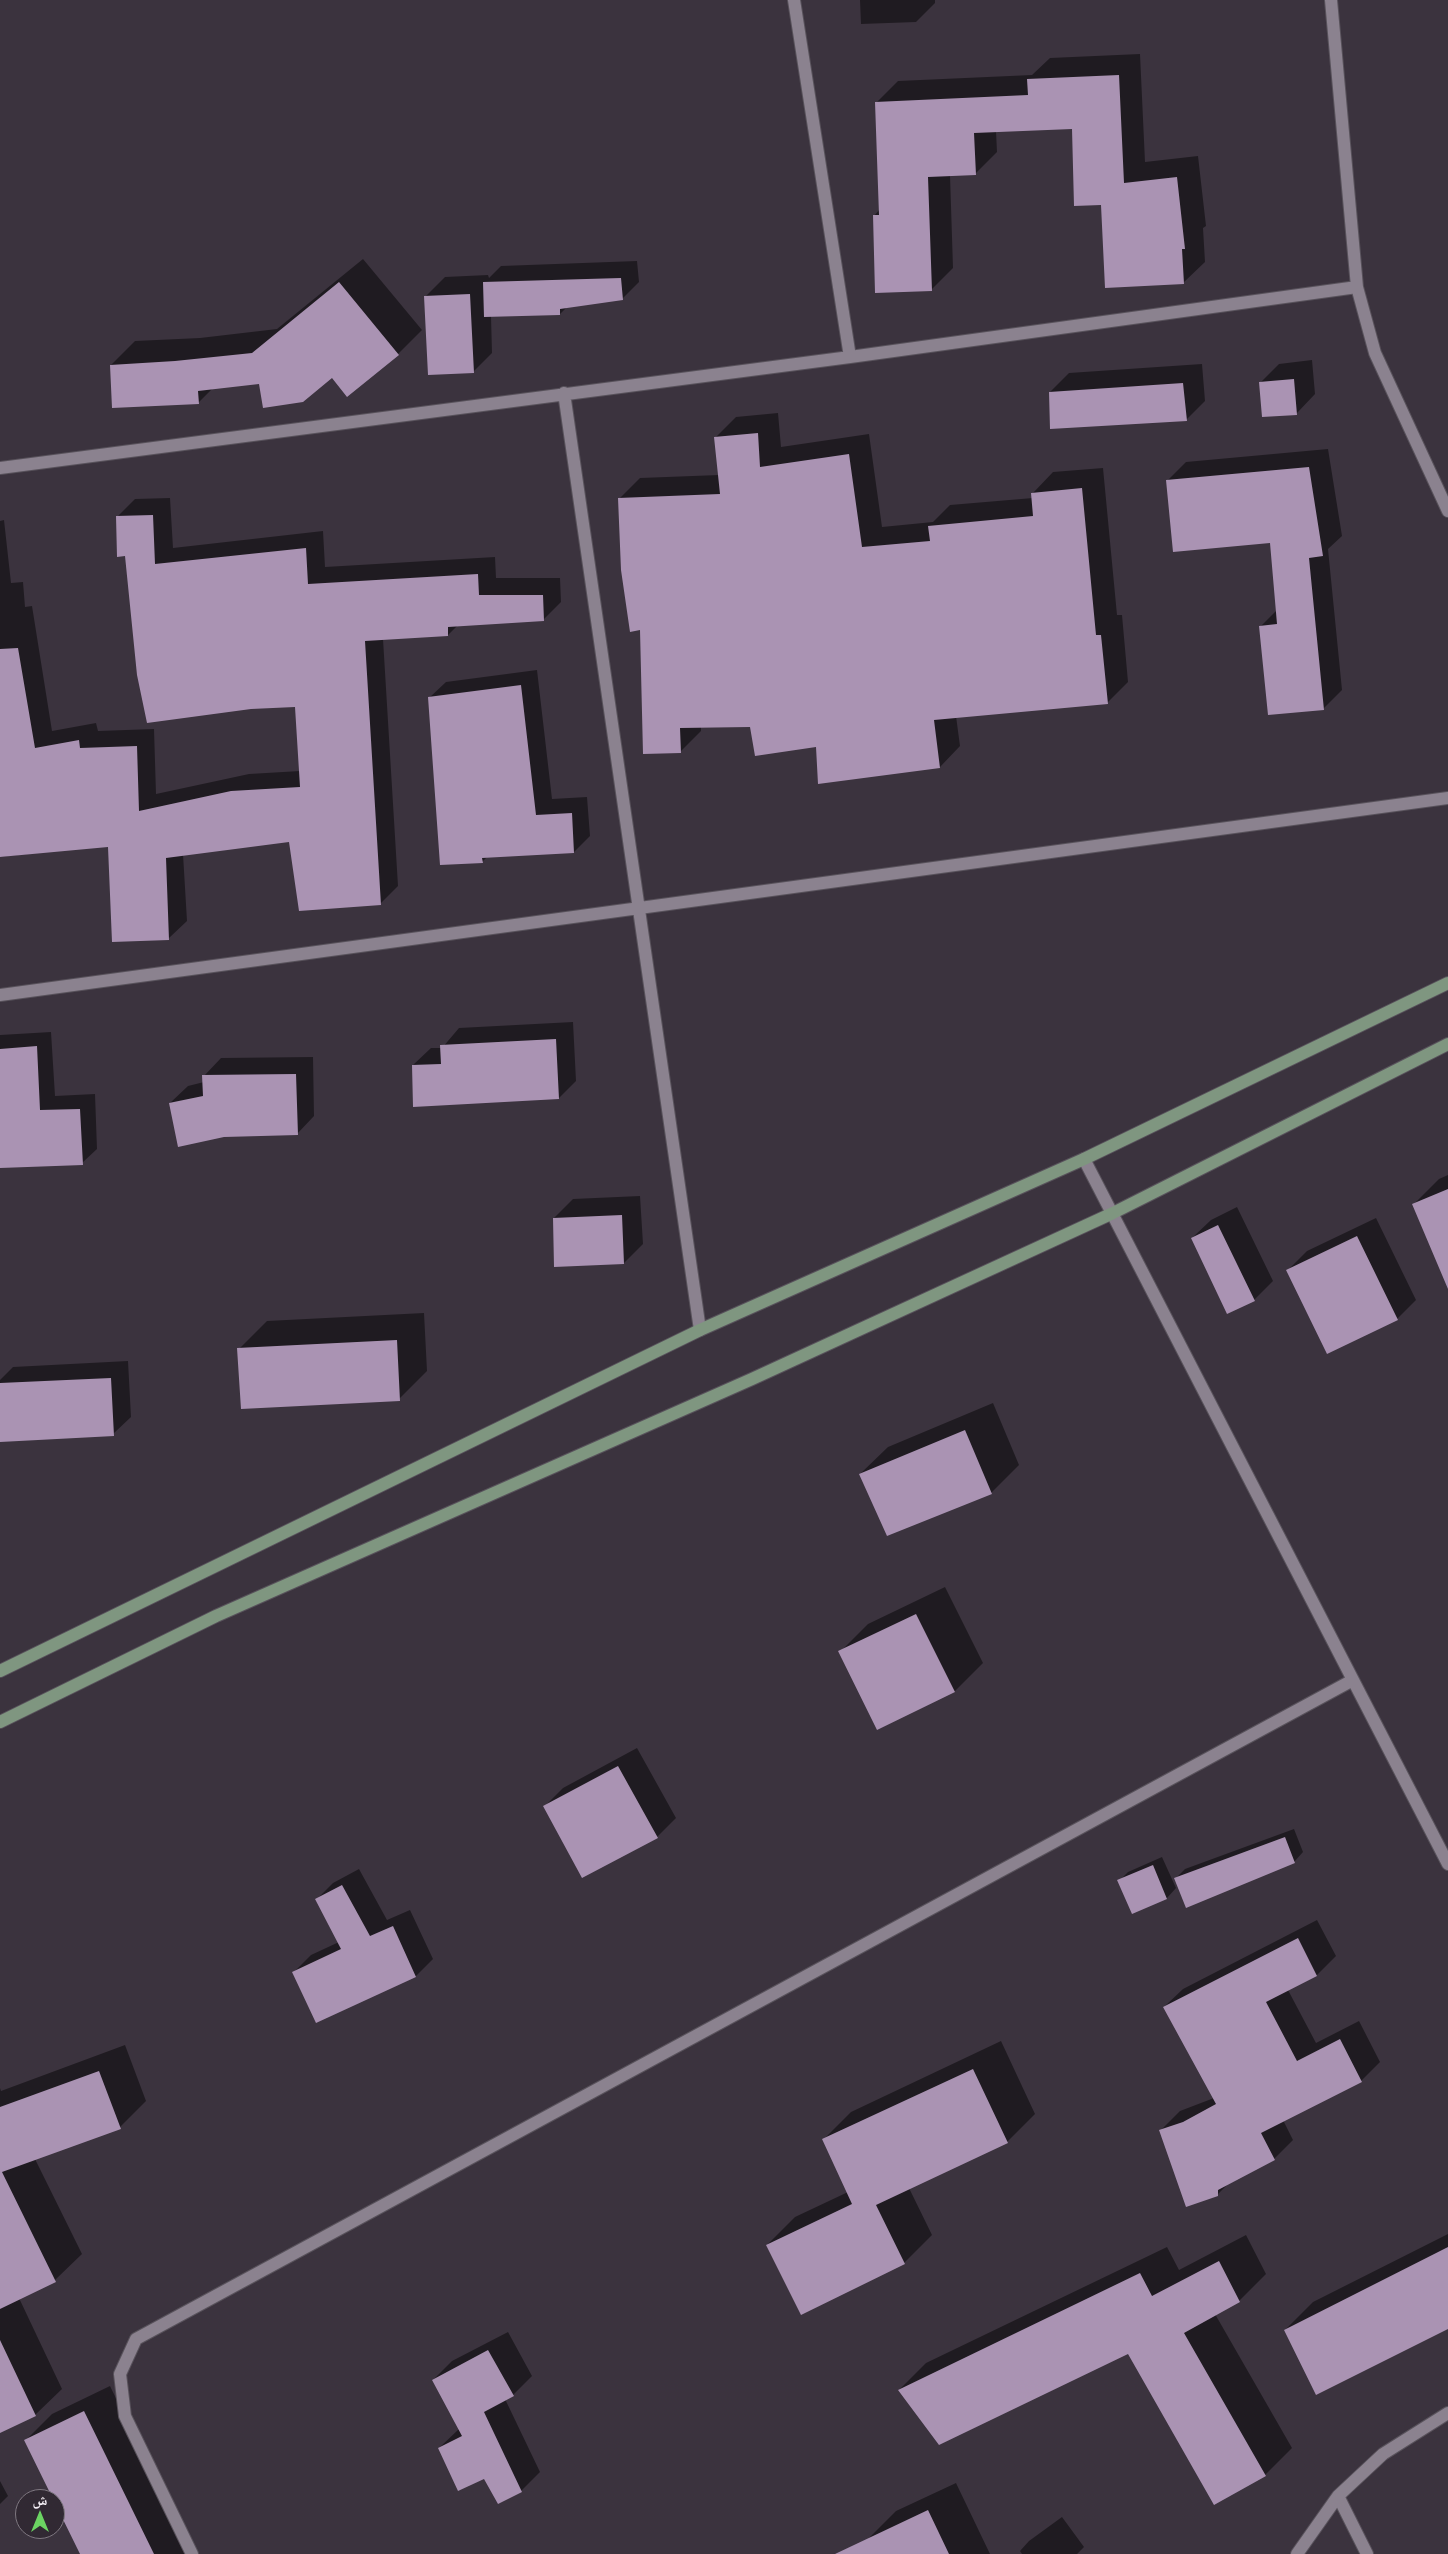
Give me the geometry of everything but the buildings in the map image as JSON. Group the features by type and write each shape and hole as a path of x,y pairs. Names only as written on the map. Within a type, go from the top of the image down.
{"main road":[{"path":"0,1671 700,1330 1084,1159 1448,983"},
{"path":"0,1722 216,1616 752,1379 1113,1213 1448,1044"}],"street":[{"path":"794,0 850,357"},
{"path":"1331,0 1357,287 1375,352 1448,512"},
{"path":"0,468 850,357 1357,287"},
{"path":"564,393 700,1330"},
{"path":"0,995 1448,798"},
{"path":"1084,1159 1448,1864"},
{"path":"192,2554 125,2416 120,2374 136,2339 1353,1680"},
{"path":"1297,2554 1338,2496 1383,2454 1448,2413"},
{"path":"1338,2496 1367,2554"}]}
